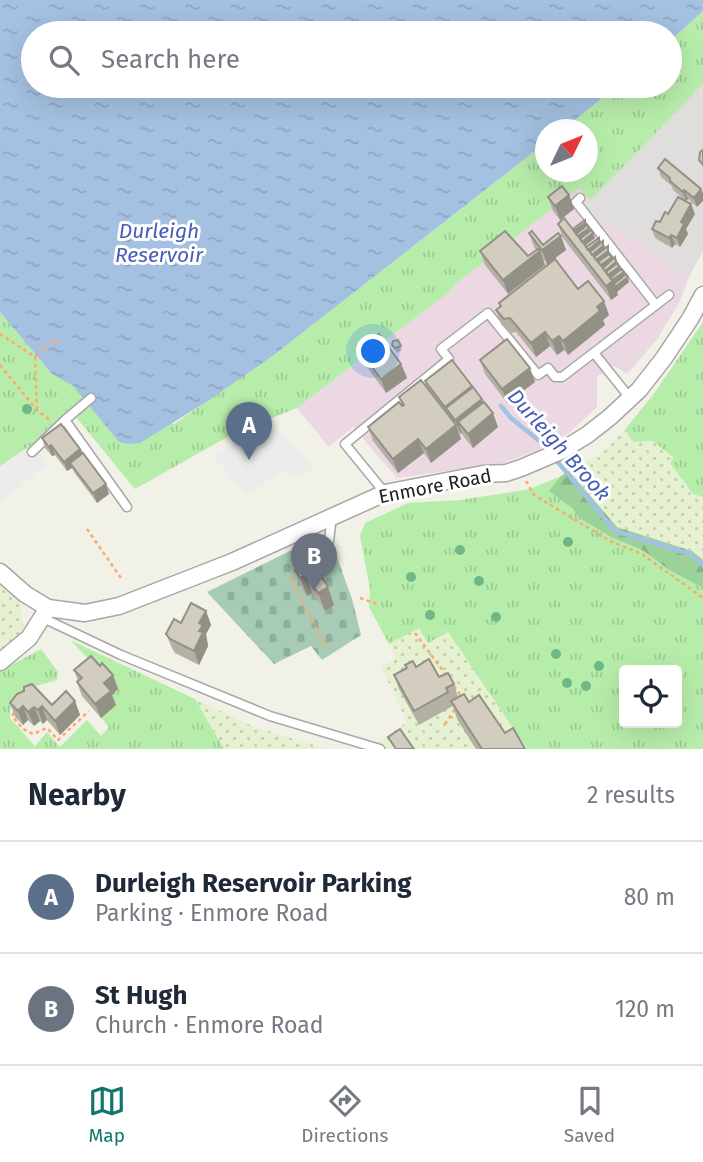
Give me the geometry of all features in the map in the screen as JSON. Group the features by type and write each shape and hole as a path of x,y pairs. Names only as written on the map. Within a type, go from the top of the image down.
{"street":[{"name":"Enmore Road","path":"0,572 45,613 85,612 119,606 232,562 385,493 483,474 506,473 521,468 561,451 587,435 630,398 664,358 703,295"},
{"path":"0,662 29,638 45,613"}],"lane":[{"path":"580,198 576,202 656,305"},
{"path":"385,493 345,444 449,359 442,349 488,313 538,375 548,368 555,377 562,377 669,295"},
{"path":"594,353 630,398"},
{"path":"32,452 91,398"},
{"path":"62,423 127,506"},
{"path":"329,541 332,516"},
{"path":"45,613 121,655 270,716 380,749"}],"path":[{"path":"0,334 35,357"},
{"path":"35,357 54,340 60,345"},
{"path":"35,357 37,410"},
{"path":"0,365 37,410 62,423"},
{"path":"521,468 534,495 610,541 642,554 703,598"},
{"path":"87,528 121,578"},
{"path":"327,648 293,584 291,575 297,566 329,541"},
{"path":"360,598 377,604"},
{"path":"415,633 447,676"},
{"path":"445,724 462,697 454,687"},
{"path":"18,707 12,716 23,729 33,734 47,728 58,740 89,711"}],"shaded area":[{"path":"703,84 703,251 689,277 583,207"},
{"path":"579,187 591,200 584,208 689,277 680,301 658,338 627,374 614,366 597,377 597,407 569,433 504,463 397,478 353,427 329,447 297,408 449,292 453,285"},
{"path":"276,428 315,467 301,476 294,476 285,470 247,495 212,455 220,453 241,439"},
{"path":"33,444 47,464 0,503 0,466"}],"green space":[{"path":"703,11 703,84 591,200 579,188 297,408 238,431 135,489 75,416 0,466 0,312 52,374 73,386 174,424 274,355 535,151 535,182 598,182 598,119 576,119 602,98 682,98 682,30"},
{"path":"703,322 703,497 693,494 670,463 674,458 653,441 634,442 626,428 653,395"},
{"path":"626,428 634,442 653,441 674,458 693,494 703,497 703,560 692,551 617,527 569,471 599,454"},
{"path":"569,471 617,527 692,551 703,560 703,588 669,570 644,551 611,537 579,518 573,509 549,491 561,476"},
{"path":"561,476 549,491 573,509 579,518 611,537 644,551 669,570 703,588 703,749 527,749 448,632 428,643 419,628 389,644 369,607 370,589 360,536 365,523 408,503 460,500 530,489"},
{"path":"328,532 352,599 361,635 322,660 311,646 274,664 207,592"},
{"path":"0,581 19,601 24,625 19,636 0,652"},
{"path":"420,627 448,632 527,749 369,749 407,722 381,667 396,659 389,644"},
{"path":"70,640 195,699 224,749 0,749 0,671 41,649 58,672 57,680 29,688 10,709 10,718 35,746 47,732 60,747 87,720 101,736 109,727 101,718 109,697 118,689"},
{"path":"195,699 254,727 328,749 224,749"}],"water":[{"name":"Durleigh Reservoir","path":"0,0 703,0 703,11 682,30 682,21 21,21 21,98 602,98 576,119 535,119 535,151 274,355 208,401 140,443 119,442 73,386 52,374 0,312"}],"building":[{"path":"703,150 703,165 699,160"},
{"path":"665,159 701,189 694,198 684,190 683,192 658,168"},
{"path":"562,186 569,195 555,206 548,197"},
{"path":"678,197 691,204 681,222 684,224 677,238 671,235 669,238 652,229 656,221 660,222 665,212 668,214"},
{"path":"564,218 613,281 606,286 558,224"},
{"path":"585,220 585,223 574,231 573,229"},
{"path":"587,225 589,228 578,236 576,234"},
{"path":"591,230 593,233 582,242 580,239"},
{"path":"505,231 528,256 538,249 540,251 503,280 480,251"},
{"path":"532,231 543,245 558,233 561,236 542,250 529,233"},
{"path":"599,238 599,241 588,250 586,247"},
{"path":"603,241 603,246 592,255 590,252"},
{"path":"608,246 608,251 596,260 594,257"},
{"path":"609,254 612,257 601,265 598,262"},
{"path":"615,257 616,262 605,271 603,268"},
{"path":"555,259 578,289 588,281 604,301 597,307 600,311 563,341 559,336 552,341 545,332 531,343 510,318 504,319 496,310 501,306 499,303"},
{"path":"617,263 619,267 608,275 606,272"},
{"path":"621,269 624,272 612,280 610,278"},
{"path":"626,274 628,277 615,287 614,284"},
{"path":"379,334 401,364 381,379 359,349"},
{"path":"507,339 530,368 502,389 480,360"},
{"path":"398,340 401,346 395,348 393,341"},
{"path":"452,360 472,386 445,407 425,381"},
{"path":"421,380 456,425 426,449 418,439 393,459 368,427 399,402 404,405 399,397"},
{"path":"473,387 482,399 455,420 446,408"},
{"path":"484,402 493,413 468,434 458,422"},
{"path":"61,424 80,449 64,462 42,438"},
{"path":"83,453 106,484 93,493 70,463"},
{"path":"305,551 328,587 318,593 305,575 300,578 295,570 300,567 295,558"},
{"path":"191,603 206,611 199,623 203,625 199,631 203,632 194,651 170,639 166,634 174,619 181,623"},
{"path":"91,656 113,675 104,683 111,691 95,704 77,682 82,678 74,670"},
{"path":"429,659 439,677 448,673 454,684 446,688 448,692 414,711 394,675 413,661 416,667"},
{"path":"32,684 52,705 66,691 75,701 55,721 42,706 38,710 34,707 28,712 23,706 18,711 10,703 17,694 24,691 24,687"},
{"path":"464,694 469,702 479,695 505,733 513,728 525,749 482,749 451,701"},
{"path":"400,729 414,749 396,749 388,737"}],"waterway":[{"name":"Durleigh Brook","path":"501,406 511,418 543,444 615,531 690,554 703,565"}],"place":[{"name":"Durleigh Reservoir Parking","path":"249,460"},
{"name":"St Hugh","path":"314,591"}]}
